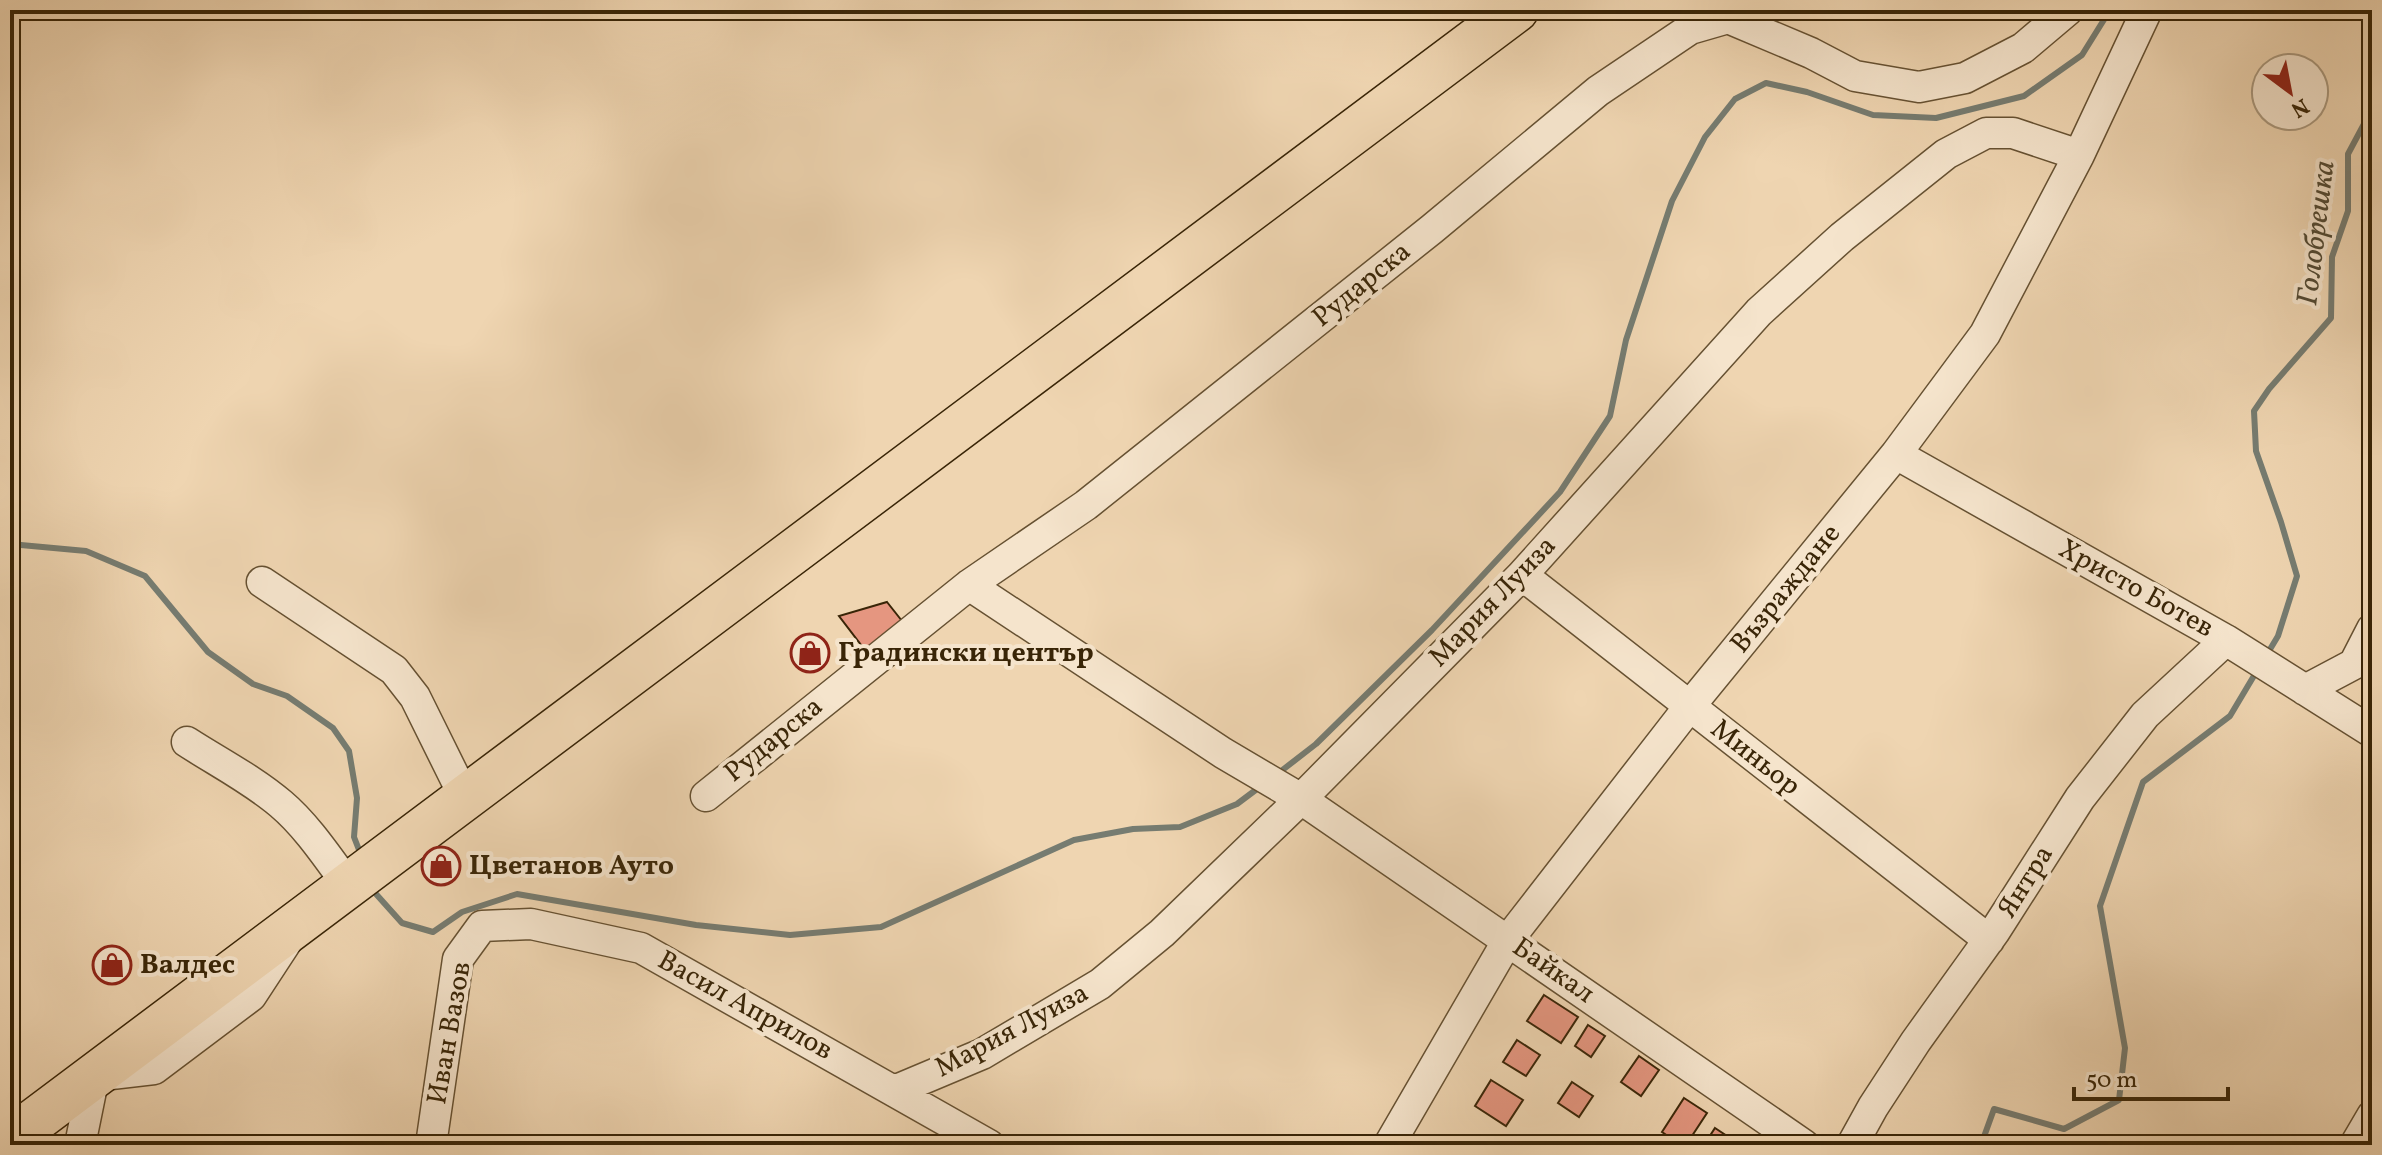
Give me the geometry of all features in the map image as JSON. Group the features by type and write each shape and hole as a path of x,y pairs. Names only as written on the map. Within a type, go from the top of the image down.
{"highway":[{"path":"10,1139 1516,10"}],"street":[{"name":"Рударска","path":"706,796 969,585 1086,505 1432,229 1598,91 1690,29 1728,18 1811,53 1855,76 1919,87 1965,78 2023,48 2068,10"},
{"name":"Възраждане","path":"1389,1145 1508,940 1689,707 1896,454 1985,334 2079,155 2147,10"},
{"name":"Мария Луиза","path":"894,1091 982,1054 1100,984 1162,933 1280,787 1522,575 1759,312 1842,237 1946,154 1986,133 2013,133 2079,155"},
{"name":"Христо Ботев","path":"1896,454 2232,644 2372,732"},
{"name":"Миньор","path":"1522,575 1989,940"},
{"path":"262,582 394,670 415,697 465,798"},
{"name":"Байкал","path":"969,585 1280,787 1804,1145"},
{"path":"2297,685 2354,664 2372,629"},
{"name":"Янтра","path":"1852,1145 1916,1041 1989,940 2080,798 2145,715 2232,644"},
{"path":"187,742 282,805 319,847 361,876"},
{"name":"Васил Априлов","path":"482,926 531,924 641,948 989,1145"},
{"name":"Иван Вазов","path":"431,1145 458,959 482,926"},
{"path":"80,1145 94,1076"},
{"path":"2355,1145 2372,1116"}],"building":[{"path":"887,602 902,621 865,650 839,616"},
{"path":"1544,995 1578,1017 1561,1043 1527,1021"},
{"path":"1588,1025 1605,1036 1591,1057 1575,1046"},
{"path":"1517,1040 1540,1055 1526,1076 1503,1062"},
{"path":"1639,1056 1659,1070 1641,1096 1621,1082"},
{"path":"1491,1080 1523,1100 1506,1126 1475,1106"},
{"path":"1572,1082 1593,1096 1579,1117 1558,1103"},
{"path":"1684,1098 1707,1113 1686,1145 1681,1145 1662,1132"},
{"path":"1715,1128 1739,1144 1704,1145"}],"waterway":[{"path":"1276,775 1316,744 1432,630 1560,492 1610,416 1626,340 1672,201 1705,137 1735,99 1766,83 1807,92 1873,115 1936,118 2024,96 2082,55 2110,10"},
{"name":"Голобрешка","path":"2266,656 2278,636 2297,576 2256,451 2254,411 2269,389 2331,318 2332,257 2348,211 2348,154 2372,109"},
{"path":"10,544 86,551 145,576 208,652 253,684 287,696 333,728 349,751 357,798 354,837 361,855"},
{"name":"Голобрешка","path":"1981,1145 1994,1109 2064,1129 2119,1100 2125,1048 2100,906 2143,782 2230,716 2258,669"},
{"path":"373,888 402,923 433,932 462,912 517,894 696,925 790,935 881,927 1074,840 1133,829 1180,827 1237,804 1261,786"}],"place":[{"name":"Градински център","path":"810,653"},
{"name":"Цветанов Ауто","path":"441,866"},
{"name":"Валдес","path":"112,965"}]}
